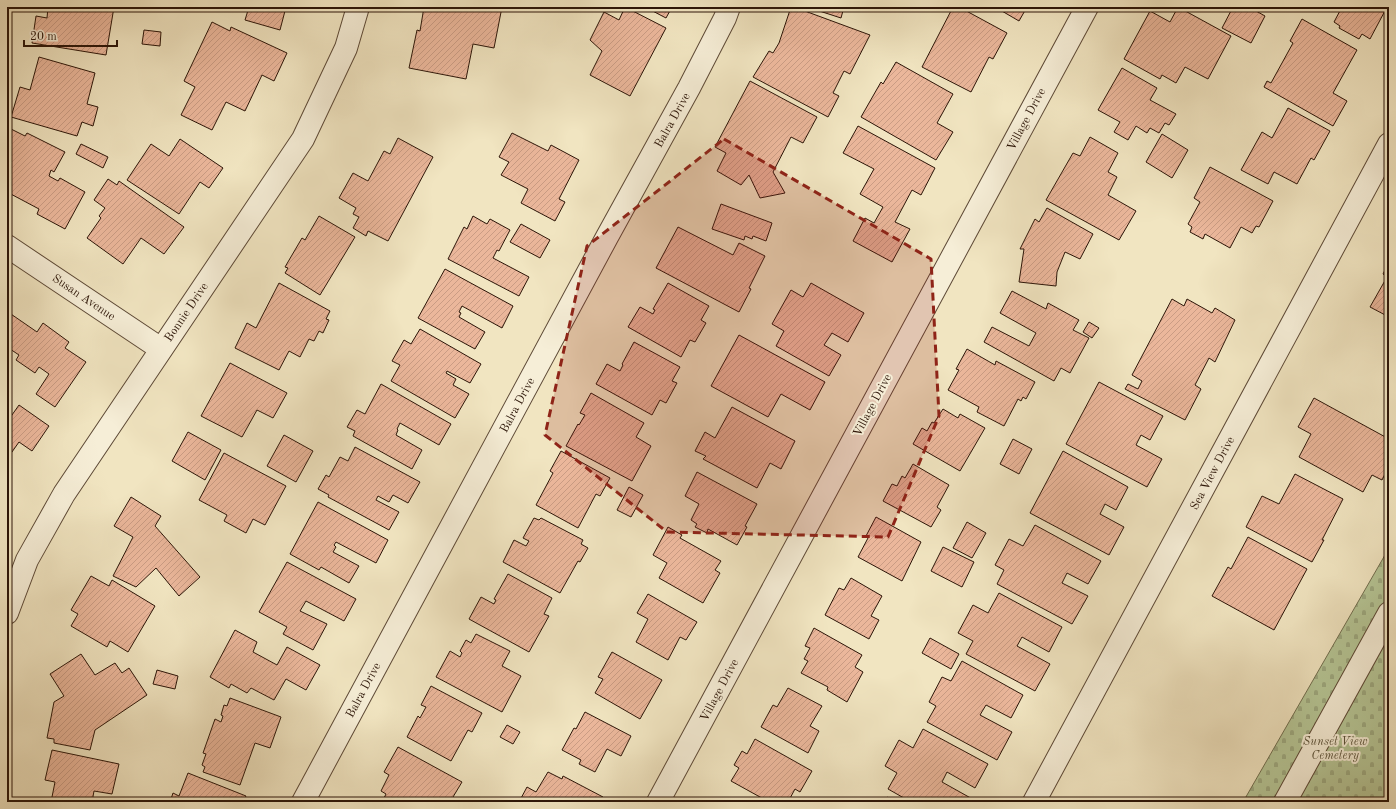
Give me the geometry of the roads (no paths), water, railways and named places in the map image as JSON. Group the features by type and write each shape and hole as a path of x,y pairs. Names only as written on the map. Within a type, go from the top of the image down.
{"street":[{"name":"Bonnie Drive","path":"7,613 27,560 64,494 303,139 346,48 358,7"},
{"name":"Balra Drive","path":"303,802 689,88 729,7"},
{"name":"Village Drive","path":"658,802 1087,7"},
{"name":"Sea View Drive","path":"1034,802 1389,144"},
{"name":"Susan Avenue","path":"7,246 161,349"},
{"path":"1285,802 1389,612"}],"park label":[{"name":"Sunset View Cemetery","path":"1335,748"}]}
